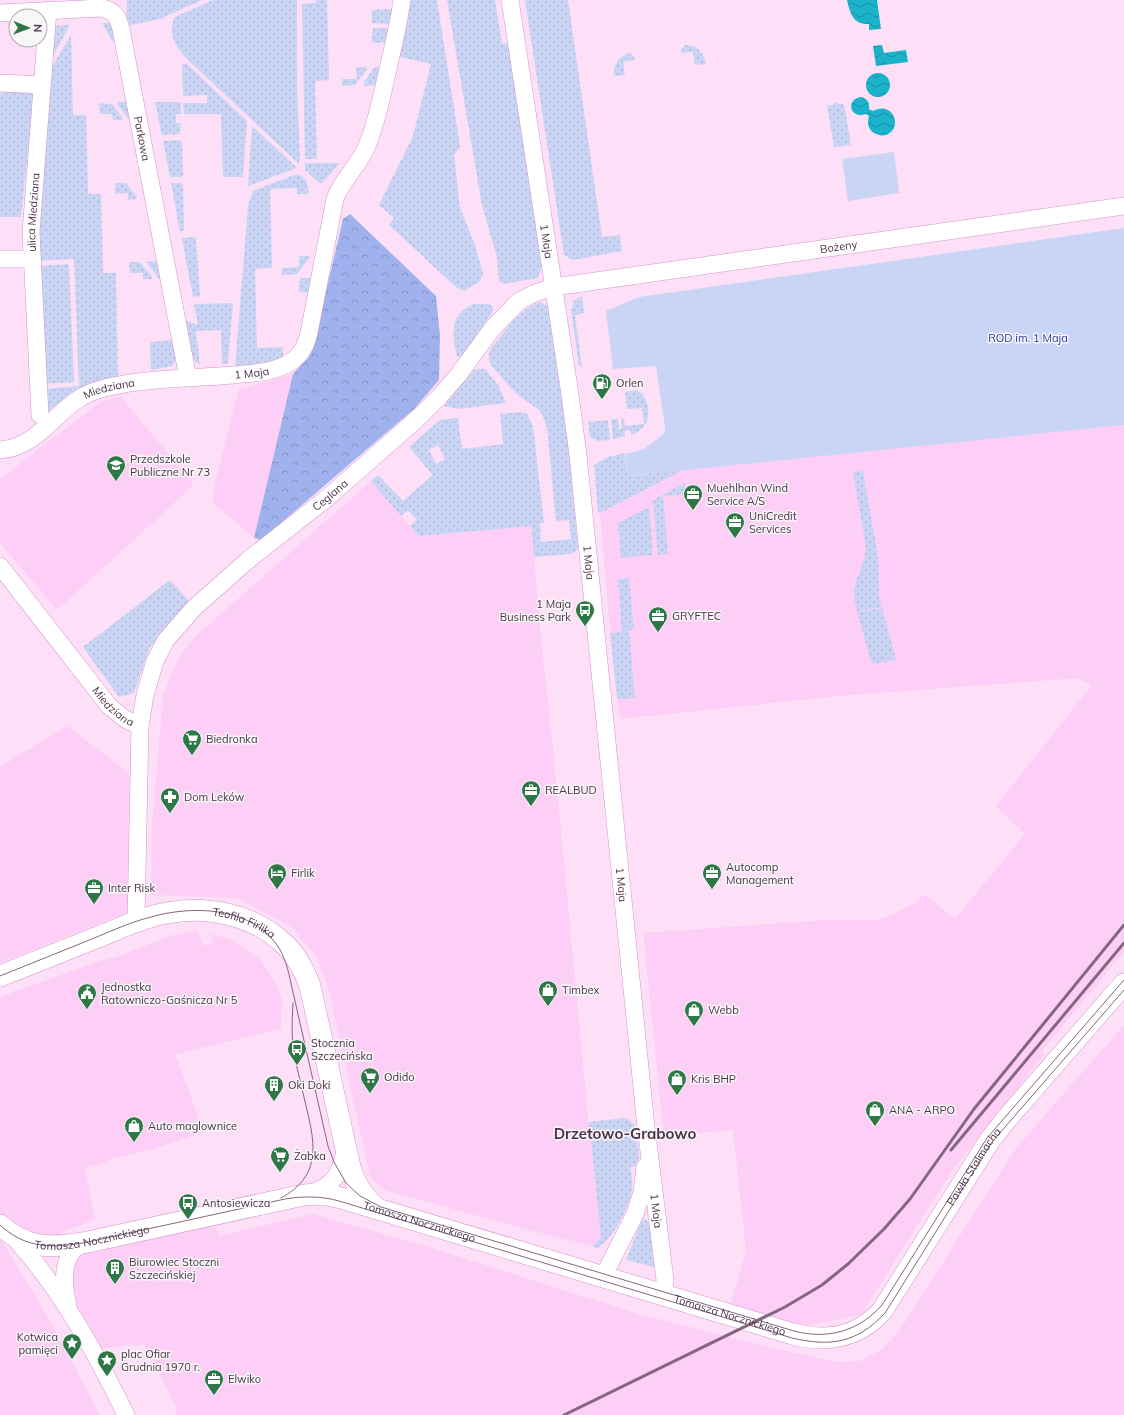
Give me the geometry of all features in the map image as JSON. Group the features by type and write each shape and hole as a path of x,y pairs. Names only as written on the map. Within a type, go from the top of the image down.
{"street":[{"name":"1 Maja","path":"188,378 261,372 282,366 292,361 302,352 306,342 335,199 341,185 357,164 366,148 374,127 394,43 402,0"},
{"name":"1 Maja","path":"510,0 578,455 646,1127 666,1280 663,1295"},
{"name":"Parkowa","path":"48,10 102,8 111,11 116,15 121,29 188,378"},
{"name":"ulica Miedziana","path":"40,415 31,232 45,48"},
{"path":"0,83 42,85"},
{"name":"Bożeny","path":"554,287 1124,206"},
{"path":"0,259 32,259"},
{"name":"Ceglana","path":"140,726 146,690 155,661 166,640 184,619 247,561 322,502 417,419 440,396 459,374 492,330 519,301 535,293 554,287"},
{"name":"Miedziana","path":"0,450 11,449 24,444 36,436 73,403 89,393 129,383 188,378"},
{"name":"Miedziana","path":"0,566 109,706 125,719 140,726 136,922"},
{"name":"Teofila Firlika","path":"0,976 136,922 169,912 189,910 210,911 231,915 250,922 275,936 284,943 298,961 310,986 350,1167 358,1187 369,1201 380,1210"},
{"name":"Pawła Stalmacha","path":"823,1339 836,1338 853,1332 870,1323 882,1311 978,1157 994,1135 1124,984"},
{"name":"1 Maja","path":"603,1277 635,1214 639,1203 644,1181 646,1127"},
{"name":"Teofila Firlika","path":"299,1196 322,1189 332,1181 340,1169 345,1144"},
{"name":"Tomasza Nocznickiego","path":"5,1229 26,1242 43,1246 72,1245 299,1196 318,1194 334,1196 793,1334 823,1339"},
{"path":"5,1229 25,1250 40,1269 70,1314 89,1345 126,1415"},
{"path":"70,1314 64,1285 65,1266 68,1256 76,1248 88,1242"}],"shaded area":[{"path":"293,374 254,538 212,502 216,480 239,389"},
{"path":"121,397 194,485 57,610 0,543 0,479 102,401"},
{"path":"1124,425 1124,952 1042,1051 1045,1054 952,1171 861,1315 804,1326 730,1307 746,1251 733,1130 664,1136 643,933 827,920 878,920 894,914 916,902 924,894 955,919 1025,834 996,806 1092,685 1078,678 839,696 620,719 610,632 600,513 683,470"},
{"path":"371,481 419,536 531,526 601,1237 593,1246 384,1190 370,1176 327,984 315,954 291,927 238,898 151,895 152,825 163,695 179,657 194,638"},
{"path":"67,726 129,773 128,912 0,963 0,767"},
{"path":"198,932 203,946 213,942 210,934 229,939 261,961 273,978 282,1000 281,1029 175,1054 204,1132 150,1150 106,1160 107,1162 85,1168 95,1219 49,1238 22,1233 0,1214 0,997 97,962 116,957 173,935"},
{"path":"1124,1025 1124,1415 177,1415 175,1404 144,1344 98,1349 75,1312 68,1270 81,1249 213,1220 219,1236 313,1214 435,1249 638,1314 794,1353 838,1362 859,1361 881,1350 898,1333 1016,1148"},
{"path":"0,1238 50,1321 100,1415 0,1415"}],"green space":[{"path":"127,0 202,0 160,19 126,26"},
{"path":"213,0 297,0 299,164 188,60 177,46 172,35 175,17"},
{"path":"316,0 327,0 329,80 315,81 317,159 305,159 302,4 315,3"},
{"path":"407,0 437,0 460,147 454,155 460,208 475,245 483,273 480,281 464,291 457,288 389,225 394,218 379,205 413,136 431,64 396,56"},
{"path":"447,0 495,0 502,44 509,43 542,267 538,278 504,284 499,281 497,257 482,206"},
{"path":"525,0 568,0 602,237 620,235 622,251 573,260 564,255"},
{"path":"392,9 389,24 372,23 373,10"},
{"path":"102,23 112,23 118,41 112,41"},
{"path":"70,25 50,61 53,26"},
{"path":"374,28 389,28 387,42 372,42 372,32"},
{"path":"71,35 73,115 86,115 88,194 101,194 103,273 116,273 118,376 94,383 71,393 45,414 44,389 79,386 74,259 38,261 37,235 50,70"},
{"path":"686,45 697,48 704,57 706,64 695,65 693,52 681,53 682,48"},
{"path":"629,53 633,55 635,60 623,62 625,75 614,76 615,65 622,56"},
{"path":"182,64 187,64 247,121 243,177 223,177 221,114 184,114 183,103 207,103 207,95 183,96"},
{"path":"356,67 365,67 367,69 355,85 342,86 342,79 357,79"},
{"path":"375,67 380,67 376,85 364,86 364,82"},
{"path":"19,90 34,95 21,217 0,217 0,93"},
{"path":"118,102 128,102 131,120 129,120 117,104"},
{"path":"155,102 181,103 181,114 176,114 176,123 181,123 180,134 162,135"},
{"path":"99,103 112,104 123,118 122,120 113,120 112,114 100,114"},
{"path":"834,103 844,104 851,145 834,147 827,106 834,105"},
{"path":"252,126 297,168 248,186"},
{"path":"180,140 182,143 183,176 170,177 163,141"},
{"path":"894,152 899,193 848,201 842,159"},
{"path":"305,163 340,163 321,184 305,170"},
{"path":"294,175 301,176 305,179 309,192 307,194 297,194 297,188 270,189 272,268 255,269 257,348 283,347 283,357 280,359 235,368 248,205 253,191"},
{"path":"115,183 126,183 137,197 136,199 128,200 128,193 115,194"},
{"path":"171,183 181,183 183,186 184,230 180,232"},
{"path":"350,214 436,296 440,336 439,380 415,408 261,540 254,538 293,374 309,357 319,322 343,219"},
{"name":"ROD im. 1 Maja","path":"1124,228 1124,425 627,476 626,454 644,449 665,433 665,427 656,366 613,369 606,311 639,297"},
{"path":"195,237 200,296 193,297 182,238"},
{"path":"299,256 310,257 297,274 282,275 282,268 299,267"},
{"path":"160,261 163,279 159,279 146,262"},
{"path":"129,262 140,262 152,279 143,279 143,273 130,273"},
{"path":"69,264 74,382 43,384 38,266"},
{"path":"301,278 314,278 313,293 299,292 299,281"},
{"path":"582,296 584,313 575,315 582,367 579,366 571,310 574,301"},
{"path":"539,302 548,307 567,433 578,549 569,554 534,557 531,526 419,536 410,526 417,520 408,510 401,516 371,481 378,475 403,501 433,475 409,447 440,420 458,418 462,449 503,444 500,414 520,412 527,414 533,426 544,523 540,523 541,542 571,539 569,520 556,521 547,428 542,414 538,409 519,396 509,386 491,365 489,358 489,353 492,347 513,321 526,309","holes":["438,445 445,459 436,464 429,450"]},
{"path":"233,303 228,364 222,364 221,330 196,331 200,365 191,355 184,320 198,325 194,304"},
{"path":"474,304 489,304 493,307 493,311 464,355 457,357 454,340 455,322 461,312"},
{"path":"175,340 176,360 172,366 151,370 151,342"},
{"path":"485,369 498,385 506,403 458,409 444,406 474,370"},
{"path":"636,390 640,392 646,400 648,415 646,423 643,427 631,435 630,430 625,430 625,436 613,439 611,419 618,419 619,429 622,429 621,419 624,418 625,426 644,424 642,408 627,409 625,392"},
{"path":"608,420 610,440 598,441 590,437 588,422"},
{"path":"625,453 627,476 683,470 598,513 594,465 608,457"},
{"path":"863,471 878,556 879,598 882,607 857,611 854,589 864,559 866,546 853,472"},
{"path":"685,483 686,494 663,496 668,554 658,555 653,500"},
{"path":"649,507 653,555 621,558 618,523"},
{"path":"629,578 634,629 629,630 635,698 620,699 617,698 610,633 622,632 618,579"},
{"path":"170,580 189,601 150,647 134,693 119,697 83,647"},
{"path":"882,608 896,660 872,664 857,612"},
{"path":"624,1118 628,1119 635,1125 639,1153 638,1166 630,1167 632,1189 624,1214 614,1231 602,1245 596,1249 593,1246 601,1237 589,1122"},
{"path":"644,1219 650,1223 654,1267 626,1260 641,1222"}],"water":[{"path":"847,0 877,0 881,29 869,30 869,24 864,24 856,20 851,14"},
{"path":"882,45 884,53 906,50 908,62 876,66 873,46"},
{"path":"873,73 883,73 890,80 890,90 883,97 873,97 866,90 866,80"},
{"path":"861,97 868,101 869,109 873,111 886,109 891,112 895,121 891,132 886,135 874,133 868,126 869,116 866,114 856,114 853,112 851,105 853,101"}],"tram line":[{"path":"0,976 125,925 166,913 199,910 232,915 247,921 261,929 273,940 284,958 289,974 328,1146 334,1162 346,1183 360,1196 381,1207 807,1334 831,1334 853,1327 873,1314 882,1305 987,1138 1124,980"},
{"path":"0,1225 20,1239 31,1243 52,1246 64,1245 88,1242 285,1199 319,1197 339,1201 792,1338 819,1342 843,1340 864,1331 885,1313 992,1142 1124,990"},
{"path":"281,1198 294,1190 303,1181 309,1171 313,1149 310,1124 293,1045 293,1003"}],"railway":[{"path":"564,1415 785,1307 822,1285 848,1264 884,1229 910,1199 974,1109 1124,925"},
{"path":"951,1150 1124,943"}],"place":[{"name":"Orlen","path":"602,400"},
{"name":"Przedszkole Publiczne Nr 73","path":"116,482"},
{"name":"Muehlhan Wind Service A/S","path":"693,511"},
{"name":"UniCredit Services","path":"735,539"},
{"name":"1 Maja Business Park","path":"585,627"},
{"name":"GRYFTEC","path":"658,633"},
{"name":"Biedronka","path":"192,756"},
{"name":"REALBUD","path":"531,807"},
{"name":"Dom Leków","path":"170,814"},
{"name":"Firlik","path":"277,890"},
{"name":"Autocomp Management","path":"712,890"},
{"name":"Inter Risk","path":"94,905"},
{"name":"Timbex","path":"548,1007"},
{"name":"Jednostka Ratowniczo-Gaśnicza Nr 5","path":"87,1010"},
{"name":"Webb","path":"694,1027"},
{"name":"Stocznia Szczecińska","path":"297,1066"},
{"name":"Odido","path":"370,1094"},
{"name":"Kris BHP","path":"677,1096"},
{"name":"Oki Doki","path":"274,1102"},
{"name":"ANA - ARPO","path":"875,1127"},
{"name":"Auto maglownice","path":"134,1143"},
{"name":"Żabka","path":"280,1173"},
{"name":"Antosiewicza","path":"188,1220"},
{"name":"Biurowiec Stoczni Szczecińskiej","path":"115,1285"},
{"name":"Kotwica pamięci","path":"72,1360"},
{"name":"plac Ofiar Grudnia 1970 r.","path":"107,1377"},
{"name":"Elwiko","path":"214,1396"}],"district":[{"name":"Drzetowo-Grabowo","path":"625,1134"}]}
